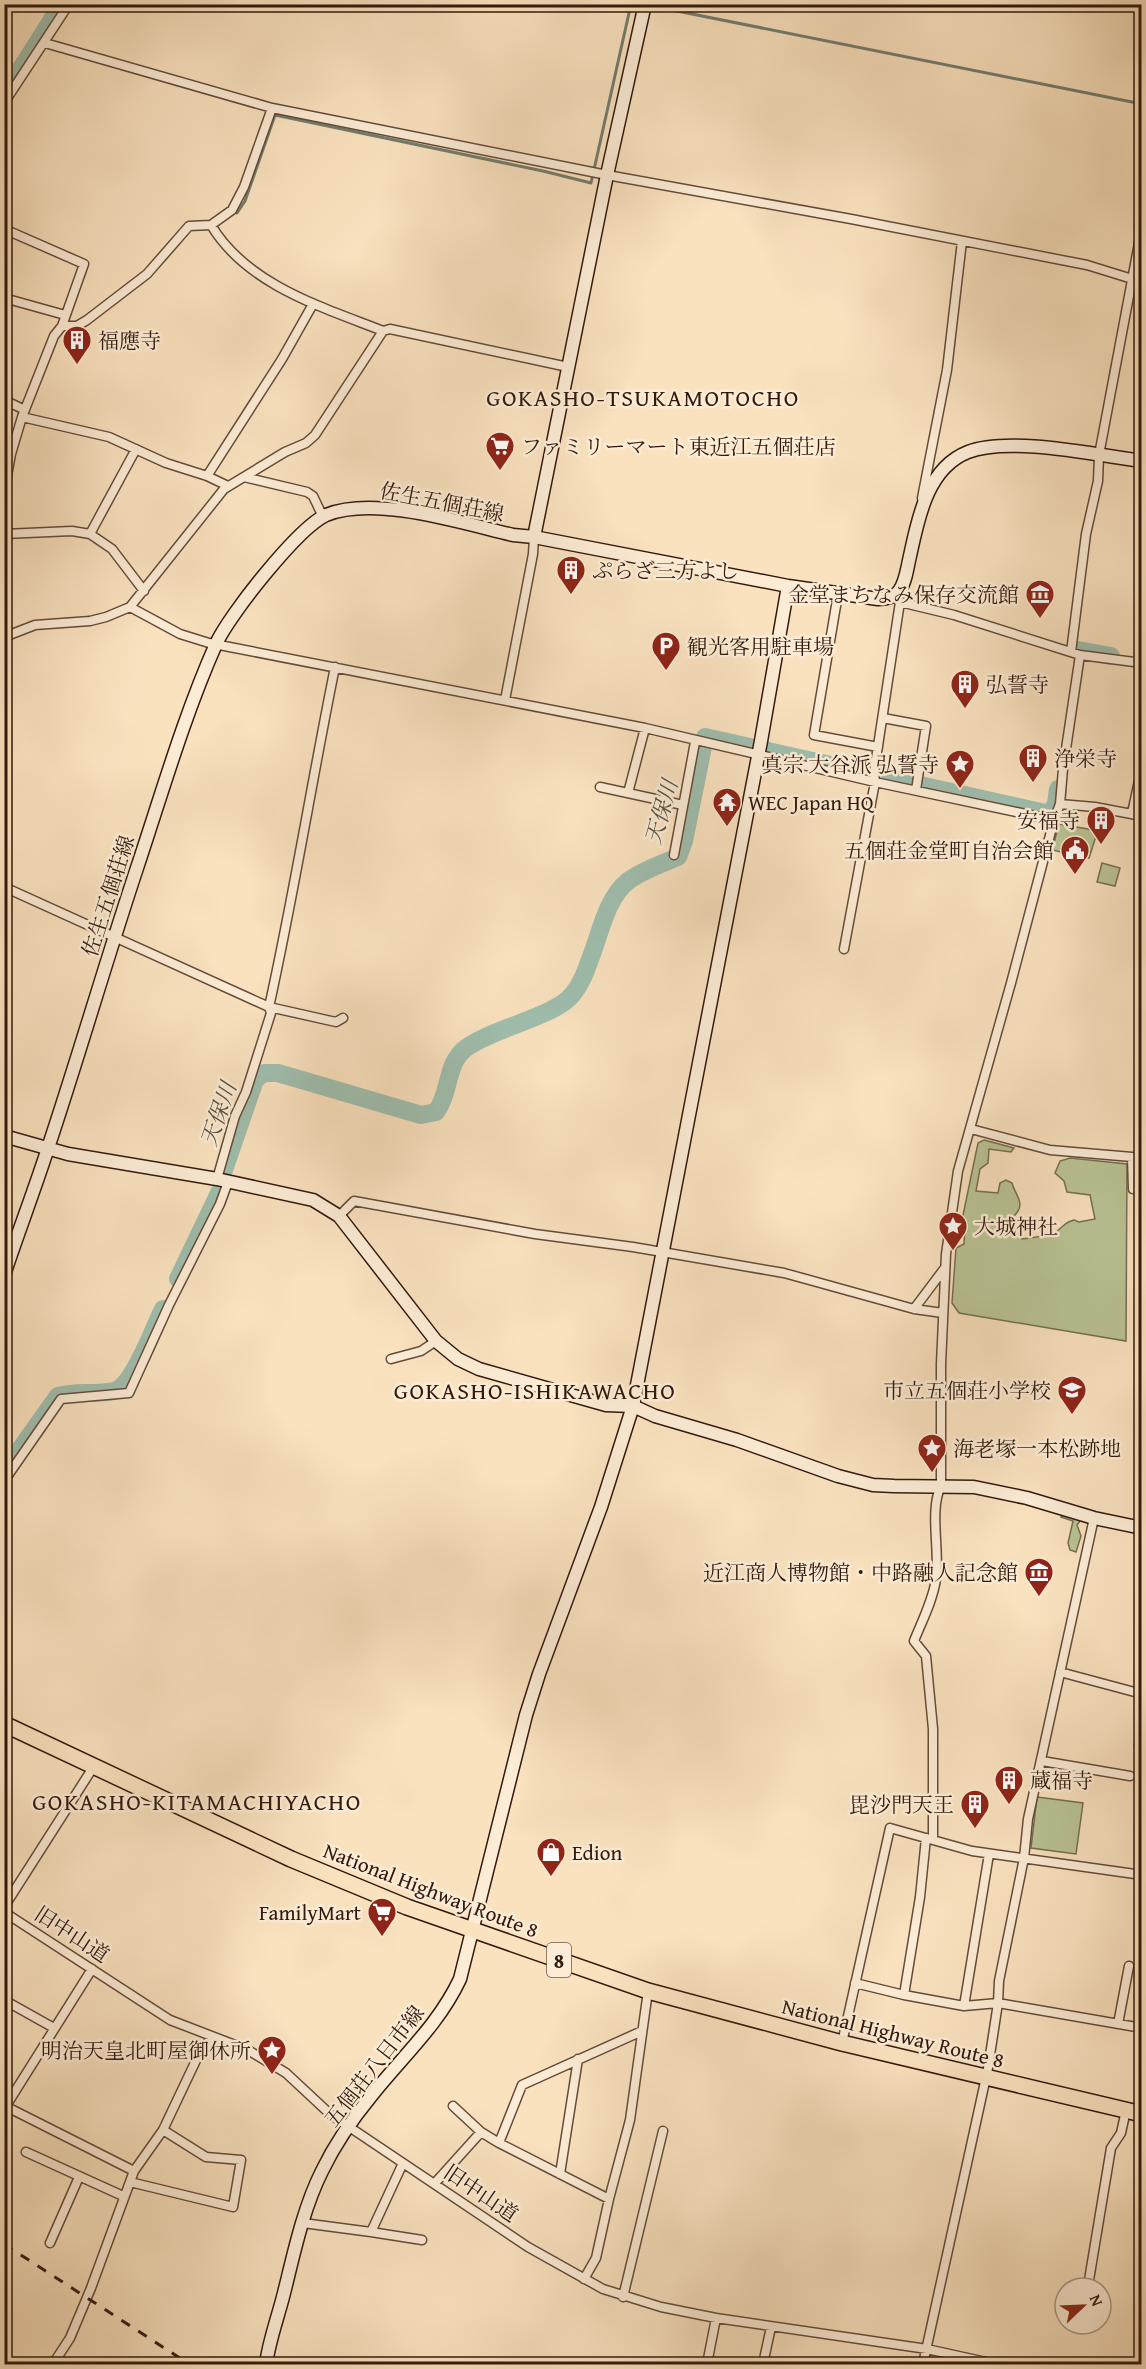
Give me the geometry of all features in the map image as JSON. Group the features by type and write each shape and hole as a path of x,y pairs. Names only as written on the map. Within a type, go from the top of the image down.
{"highway":[{"name":"National Highway Route 8","path":"4,1724 291,1859 407,1907 648,1991 842,2043 1142,2114"}],"street":[{"path":"4,103 69,4"},
{"path":"505,700 533,554 534,537 568,367 597,173 645,7"},
{"path":"45,43 272,108 597,173 1087,265 1142,282"},
{"path":"62,326 77,327 147,274 189,226 210,225 232,210 244,187 272,108"},
{"path":"210,225 233,253 262,276 285,291 313,304 383,331 390,329 568,367"},
{"path":"904,1995 930,1839 933,1729 926,1656 914,1641 936,1580 938,1554 936,1496 941,1486 943,1313 946,1266 958,1171 1060,804 1086,534 1098,481 1099,455 1130,280 1142,227"},
{"path":"4,229 84,264 62,326 54,336 24,414 6,475 4,492"},
{"path":"844,949 875,777 898,598 905,579 920,509 947,369 962,241"},
{"path":"4,298 65,315"},
{"path":"207,476 282,359 313,304"},
{"path":"4,637 35,625 98,619 130,607 224,489 285,452 306,443 315,435 383,331"},
{"path":"4,400 24,414 109,437 166,463 207,476 228,486"},
{"path":"920,509 930,489 945,468 966,453 1005,444 1142,461"},
{"path":"90,534 136,448"},
{"path":"244,477 308,492 323,517"},
{"name":"佐生五個荘線","path":"4,1275 48,1149 114,936 187,718 217,644 257,586 288,547 308,528 323,517 351,508 375,507 788,586 878,600 898,598"},
{"path":"4,534 72,531 90,534 112,549 144,591"},
{"name":"五個荘八日市線","path":"266,2364 303,2223 322,2171 371,2096 432,2026 450,2000 460,1979 526,1715 601,1507 633,1406 759,751 788,586"},
{"path":"838,594 814,735 878,747"},
{"path":"898,598 1076,654 1142,663"},
{"path":"130,607 180,634 217,644 645,728 701,743 759,751 1054,820"},
{"path":"4,1481 61,1399 129,1393 169,1305 220,1204 234,1116 246,1092 271,1013 269,1007 286,932 310,788 335,667"},
{"path":"883,718 926,726 916,786"},
{"path":"628,793 645,728"},
{"path":"674,855 683,805 701,743"},
{"path":"1132,812 1142,767"},
{"path":"600,787 683,805"},
{"path":"1060,804 1132,812 1142,816"},
{"path":"4,887 269,1007 336,1022 343,1018"},
{"path":"971,1129 1050,1150 1132,1157 1133,1189 1142,1191"},
{"path":"4,1136 68,1154 222,1181 313,1200 339,1216 436,1341 458,1359 479,1369 606,1405 633,1406 655,1416 737,1440 838,1476 873,1485 974,1487 1142,1528"},
{"path":"339,1216 354,1201 535,1234 784,1273 914,1310 943,1313"},
{"path":"914,1310 946,1266"},
{"path":"391,1359 421,1350 436,1341"},
{"path":"923,2364 985,2077 998,2003 999,1981 1024,1858 1028,1819 1094,1518"},
{"path":"1060,1672 1142,1694"},
{"path":"1142,1736 1139,1745 1142,1746"},
{"path":"1042,1761 1130,1776"},
{"path":"4,1909 94,1766"},
{"path":"842,2043 890,1828 972,1851 1142,1875"},
{"path":"964,2006 989,1854"},
{"name":"旧中山道","path":"4,1909 170,2020 248,2050 286,2073 330,2114 528,2247 584,2279 623,2297 716,2318 927,2349 995,2364"},
{"path":"1118,2024 1129,1966"},
{"path":"92,1969 6,2108 134,2171"},
{"path":"855,1983 964,2006 998,2003 1142,2028"},
{"path":"584,2279 596,2258 630,2120 648,1991"},
{"path":"4,2000 54,2028"},
{"path":"499,2143 522,2085 642,2031"},
{"path":"53,2364 69,2338 84,2305 134,2171 163,2130 199,2054 212,2037"},
{"path":"560,2174 578,2059"},
{"path":"453,2106 481,2132 499,2143 609,2199"},
{"path":"1090,2276 1111,2148 1121,2133 1126,2110"},
{"path":"130,2182 232,2207 241,2160 206,2157 163,2130"},
{"path":"623,2297 663,2131"},
{"path":"435,2183 481,2132"},
{"path":"26,2152 123,2196"},
{"path":"371,2232 403,2163"},
{"path":"50,2243 79,2176"},
{"path":"303,2223 422,2240"},
{"path":"706,2364 716,2318"},
{"path":"763,2364 771,2326"}],"green space":[{"path":"1059,824 1088,829 1097,833 1089,858 1052,850"},
{"path":"1102,863 1120,868 1115,886 1097,882"},
{"path":"984,1140 1014,1148 1011,1152 989,1149 988,1163 980,1169 976,1191 998,1193 1000,1183 1006,1180 1012,1183 1020,1208 1012,1219 1015,1231 1022,1239 1049,1234 1074,1220 1079,1222 1095,1219 1090,1195 1067,1192 1064,1181 1055,1173 1060,1161 1070,1158 1127,1164 1126,1341 959,1313 952,1303 956,1248 964,1244 965,1226 962,1220 978,1143"},
{"path":"1062,1515 1081,1520 1077,1525 1081,1536 1076,1552 1070,1550 1068,1543 1073,1521 1061,1517"},
{"path":"1037,1797 1083,1803 1076,1854 1031,1848"}],"waterway":[{"path":"4,95 62,4"},
{"path":"237,213 245,201 275,115 591,183 631,4"},
{"path":"647,5 1142,104"},
{"name":"天保川","path":"1078,650 1111,656"},
{"name":"天保川","path":"224,1170 255,1080 264,1073 278,1073 421,1115 436,1112 444,1096 451,1070 459,1055 466,1048 491,1034 552,1010 572,995 588,965 610,905 621,888 640,874 678,857 684,841 705,737 1050,814 1056,804 1058,789"},
{"name":"天保川","path":"178,1279 220,1191"},
{"name":"天保川","path":"4,1472 58,1396 107,1392 121,1387 135,1368 163,1309"}],"railway":[{"path":"4,2244 189,2364"}],"place":[{"name":"福應寺","path":"77,366"},
{"name":"ファミリーマート東近江五個荘店","path":"500,472"},
{"name":"ぷらざ三方よし","path":"571,596"},
{"name":"金堂まちなみ保存交流館","path":"1040,620"},
{"name":"観光客用駐車場","path":"666,672"},
{"name":"弘誓寺","path":"965,710"},
{"name":"浄栄寺","path":"1033,784"},
{"name":"真宗 大谷派 弘誓寺","path":"960,790"},
{"name":"WEC Japan HQ","path":"727,828"},
{"name":"安福寺","path":"1101,846"},
{"name":"五個荘金堂町自治会館","path":"1075,876"},
{"name":"大城神社","path":"953,1252"},
{"name":"市立五個荘小学校","path":"1072,1416"},
{"name":"海老塚一本松跡地","path":"932,1474"},
{"name":"近江商人博物館・中路融人記念館","path":"1039,1598"},
{"name":"蔵福寺","path":"1009,1806"},
{"name":"毘沙門天王","path":"975,1830"},
{"name":"Edion","path":"551,1878"},
{"name":"FamilyMart","path":"382,1938"},
{"name":"明治天皇北町屋御休所","path":"272,2076"}],"district":[{"name":"GOKASHO-TSUKAMOTOCHO","path":"643,397"},
{"name":"GOKASHO-ISHIKAWACHO","path":"535,1390"},
{"name":"GOKASHO-KITAMACHIYACHO","path":"197,1801"}]}
